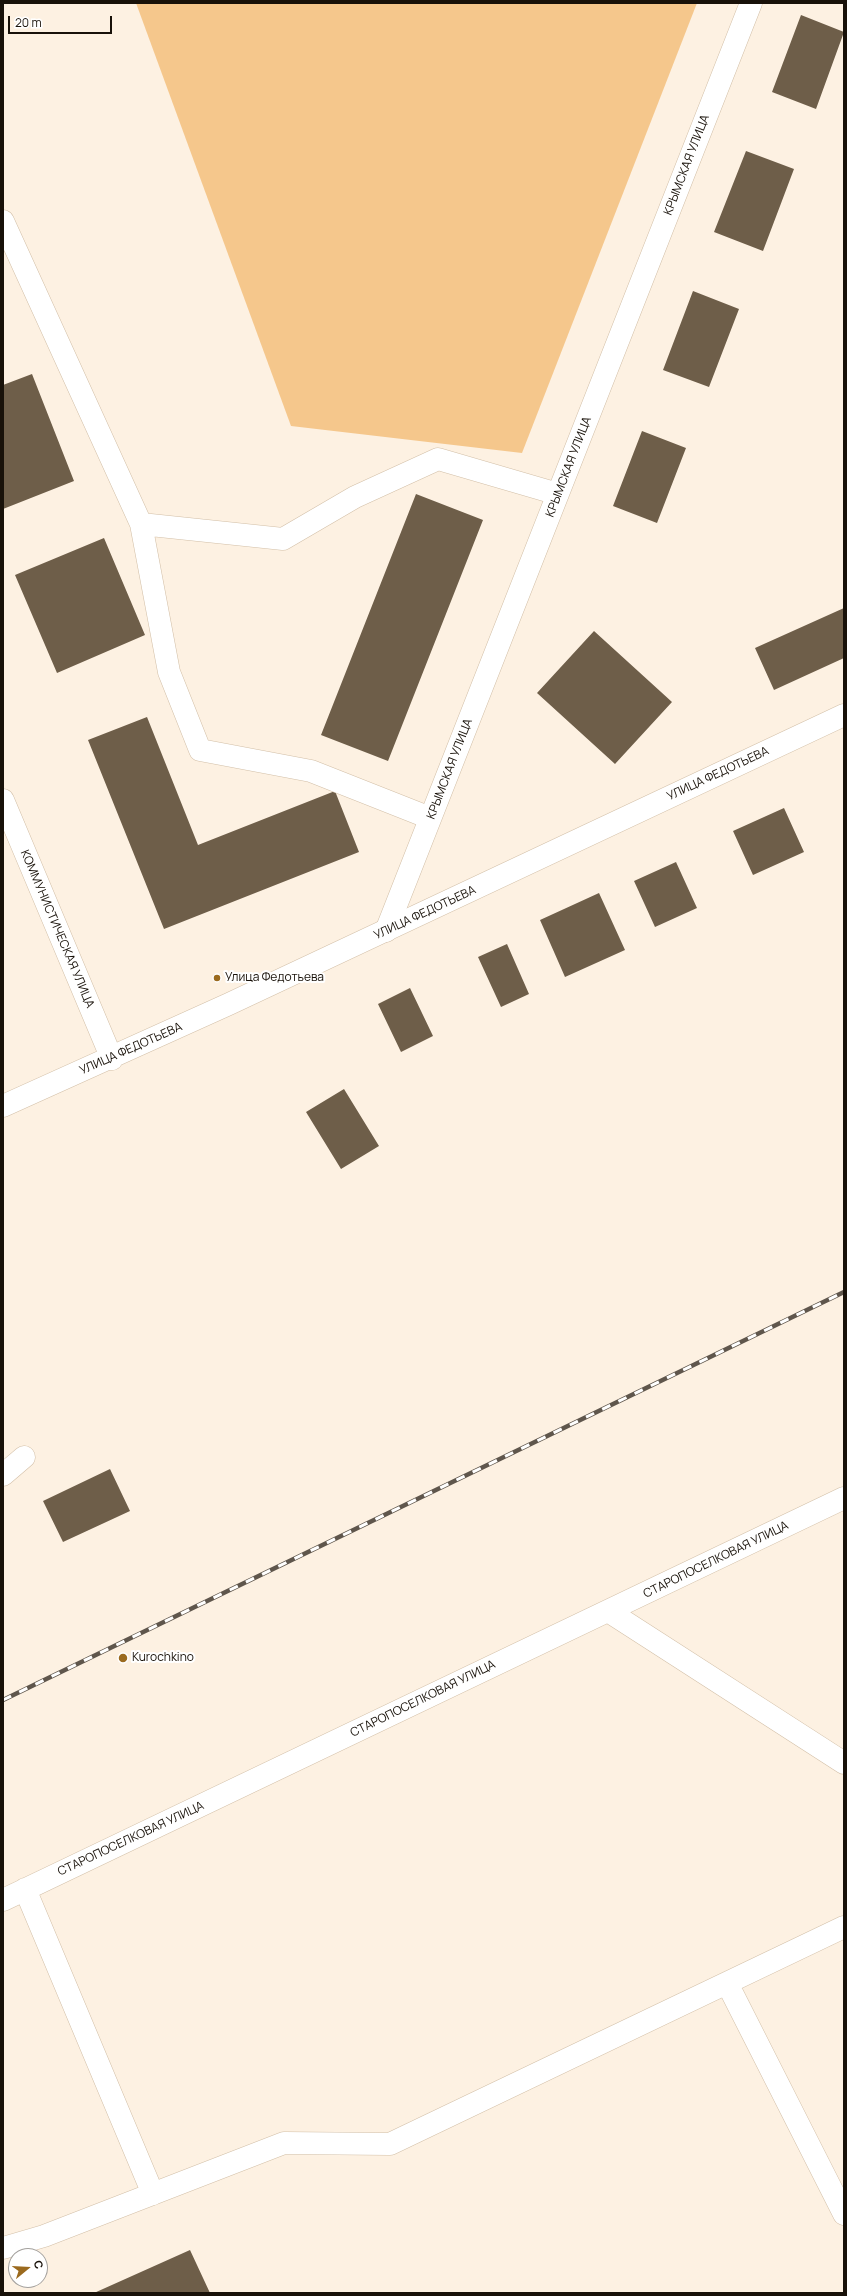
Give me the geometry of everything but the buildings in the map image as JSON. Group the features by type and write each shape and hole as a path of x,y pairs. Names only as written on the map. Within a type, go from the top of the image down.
{"street":[{"name":"КРЫМСКАЯ УЛИЦА","path":"386,931 751,3"},
{"path":"3,221 142,524 169,672 200,750 311,771 430,818"},
{"path":"142,524 282,539 355,497 438,459 558,494"},
{"name":"УЛИЦА ФЕДОТЬЕВА","path":"3,1106 112,1059 844,715"},
{"name":"КОММУНИСТИЧЕСКАЯ УЛИЦА","path":"3,800 112,1059"},
{"path":"3,1475 24,1457"},
{"name":"СТАРОПОСЕЛКОВАЯ УЛИЦА","path":"3,1900 844,1498"},
{"path":"608,1611 844,1763"},
{"path":"24,1889 153,2194"},
{"path":"3,2248 44,2236 284,2143 390,2144 844,1927"},
{"path":"727,1983 844,2214"}],"shaded area":[{"path":"136,3 697,3 522,453 291,426"}],"railway":[{"path":"3,1700 844,1292"}],"place":[{"name":"Улица Федотьева","path":"217,978"},
{"name":"Kurochkino","path":"123,1658"}]}
